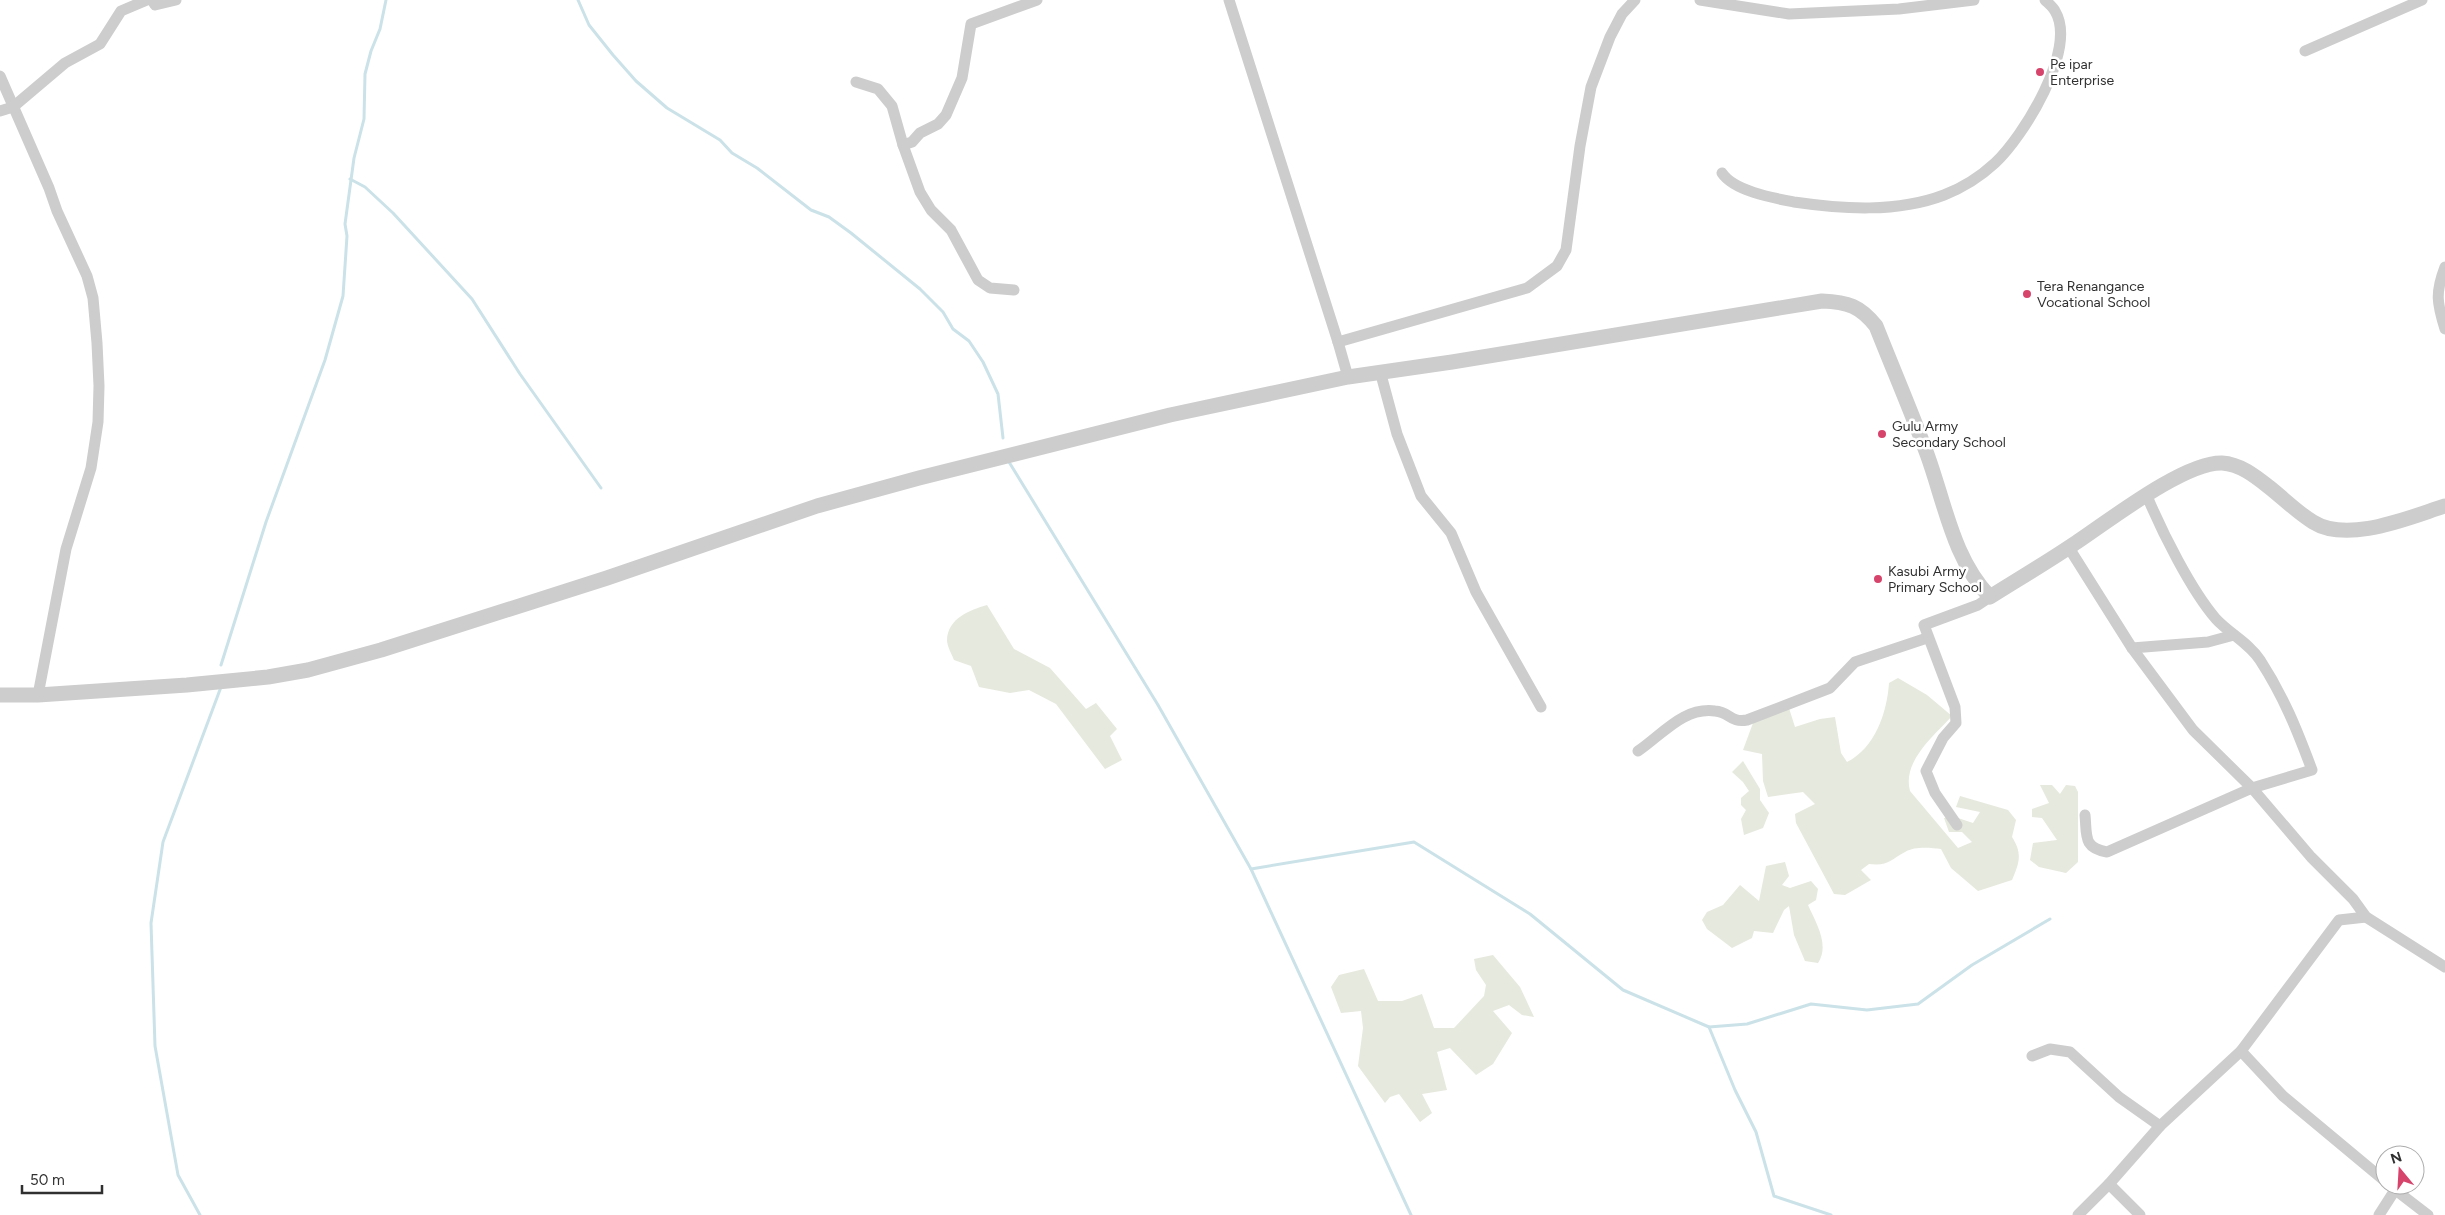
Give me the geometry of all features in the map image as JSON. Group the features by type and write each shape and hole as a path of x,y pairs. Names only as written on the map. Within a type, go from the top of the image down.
{"street":[{"path":"0,111 13,107 65,64 100,44 121,10 147,0"},
{"path":"152,0 155,5 176,0"},
{"path":"903,145 912,142 920,133 938,124 946,115 964,67 971,24 1037,0"},
{"path":"1229,0 1348,376"},
{"path":"1338,342 1527,288 1557,266 1566,250 1580,146 1591,87 1622,14 1635,0"},
{"path":"1700,0 1789,14 1899,9 1974,0"},
{"path":"1722,173 1726,180 1767,198 1845,207 1878,207 1910,203 1944,195 1970,182 1996,162 2035,112 2050,78 2058,54 2060,28 2055,11 2045,0"},
{"path":"2305,52 2422,0"},
{"path":"0,76 87,276 93,298 99,386 98,422 91,468 66,548 66,558 38,695"},
{"path":"856,82 878,89 892,106 903,145 924,199 951,230 978,280 990,288 1014,290"},
{"path":"2445,267 2438,286 2437,304 2445,329"},
{"path":"0,695 38,695 187,685 268,677 308,670 381,650 607,578 817,506 918,478 1194,409 1348,376 1452,362 1822,300 1856,307 1866,313 1876,326 1928,456 1966,565 1977,583 1990,597"},
{"path":"1380,371 1397,434 1421,496 1451,533 1476,592 1541,707"},
{"path":"1957,825 1935,793 1926,771 1957,719 1955,707 1924,626 1978,605 2147,496 2201,466 2222,463 2238,467 2254,476 2314,523 2330,528 2368,530 2445,506"},
{"path":"2085,815 2088,843 2094,850 2107,852 2136,841 2252,788 2312,770 2292,714 2283,698 2254,652 2216,618 2196,590 2161,527 2147,496"},
{"path":"2069,548 2132,648 2193,730 2252,788 2311,856 2353,899 2366,917 2445,967"},
{"path":"2132,648 2208,642 2234,635"},
{"path":"1638,751 1691,712 1718,711 1733,720 1747,720 1830,688 1855,662 1928,638"},
{"path":"2078,1215 2109,1184 2160,1126 2241,1050 2353,899"},
{"path":"2339,920 2366,917"},
{"path":"2032,1056 2050,1049 2070,1052 2119,1097 2160,1126"},
{"path":"2241,1050 2283,1096 2375,1173"},
{"path":"2109,1184 2140,1215"},
{"path":"2379,1215 2388,1195"},
{"path":"2402,1195 2428,1215"}],"shaded area":[{"path":"987,605 1014,649 1050,668 1086,709 1096,703 1117,729 1110,736 1122,760 1105,769 1056,704 1029,690 1010,693 979,687 971,666 954,660 947,640 951,626 967,612"},
{"path":"1898,678 1927,695 1952,716 1915,759 1909,780 1910,791 1958,848 1972,842 1962,832 1949,832 1944,818 1955,817 1973,823 1980,812 1956,807 1960,796 2008,810 2016,820 2012,837 2019,854 2012,880 1978,891 1951,868 1941,849 1918,848 1909,850 1889,862 1869,864 1861,870 1871,880 1845,895 1834,894 1796,823 1795,814 1815,804 1803,792 1768,797 1763,781 1762,754 1743,750 1756,715 1787,702 1795,727 1820,719 1835,717 1841,753 1847,762 1857,756 1872,739 1886,706 1889,683"},
{"path":"1743,761 1760,789 1760,800 1769,813 1763,828 1744,835 1741,819 1746,810 1741,805 1741,798 1749,791 1743,782 1732,772"},
{"path":"2040,785 2052,785 2060,794 2066,785 2075,786 2078,792 2078,862 2066,873 2039,867 2030,860 2033,843 2057,840 2042,818 2032,817 2032,809 2049,803"},
{"path":"1785,862 1789,876 1782,885 1790,888 1811,881 1818,889 1816,900 1808,905 1822,941 1823,949 1818,963 1805,961 1794,935 1789,906 1784,910 1773,933 1754,931 1752,938 1732,948 1707,929 1702,920 1707,912 1723,905 1740,885 1759,901 1766,866"},
{"path":"1493,955 1520,987 1534,1017 1522,1015 1509,1005 1493,1011 1512,1033 1493,1064 1476,1075 1450,1048 1437,1052 1447,1090 1422,1094 1432,1113 1420,1122 1399,1094 1390,1097 1385,1103 1358,1066 1363,1028 1361,1011 1341,1013 1331,987 1339,975 1364,969 1378,1001 1402,1001 1422,994 1434,1028 1454,1028 1484,996 1486,985 1476,970 1474,959"}],"waterway":[{"path":"221,665 266,522 325,360 343,296 347,236 345,224 354,158 364,119 365,74 371,51 380,29 386,0"},
{"path":"578,0 589,25 613,55 636,81 667,108 720,140 732,153 757,168 811,210 829,217 851,233 920,289 943,312 953,329 969,341 983,362 998,394 1003,438"},
{"path":"350,179 365,187 393,213 472,299 520,374 601,488"},
{"path":"1009,462 1158,705 1251,869 1411,1215"},
{"path":"200,1215 178,1175 155,1046 151,923 163,842 221,687"},
{"path":"1251,869 1414,842 1530,914 1623,990 1709,1027 1747,1024 1811,1004 1867,1010 1918,1004 1972,965 2050,919"},
{"path":"1709,1027 1735,1090 1756,1132 1774,1196 1831,1215"}],"place":[{"name":"Pe ipar Enterprise","path":"2040,72"},
{"name":"Tera Renangance Vocational School","path":"2027,294"},
{"name":"Gulu Army Secondary School","path":"1882,434"},
{"name":"Kasubi Army Primary School","path":"1878,579"}]}
